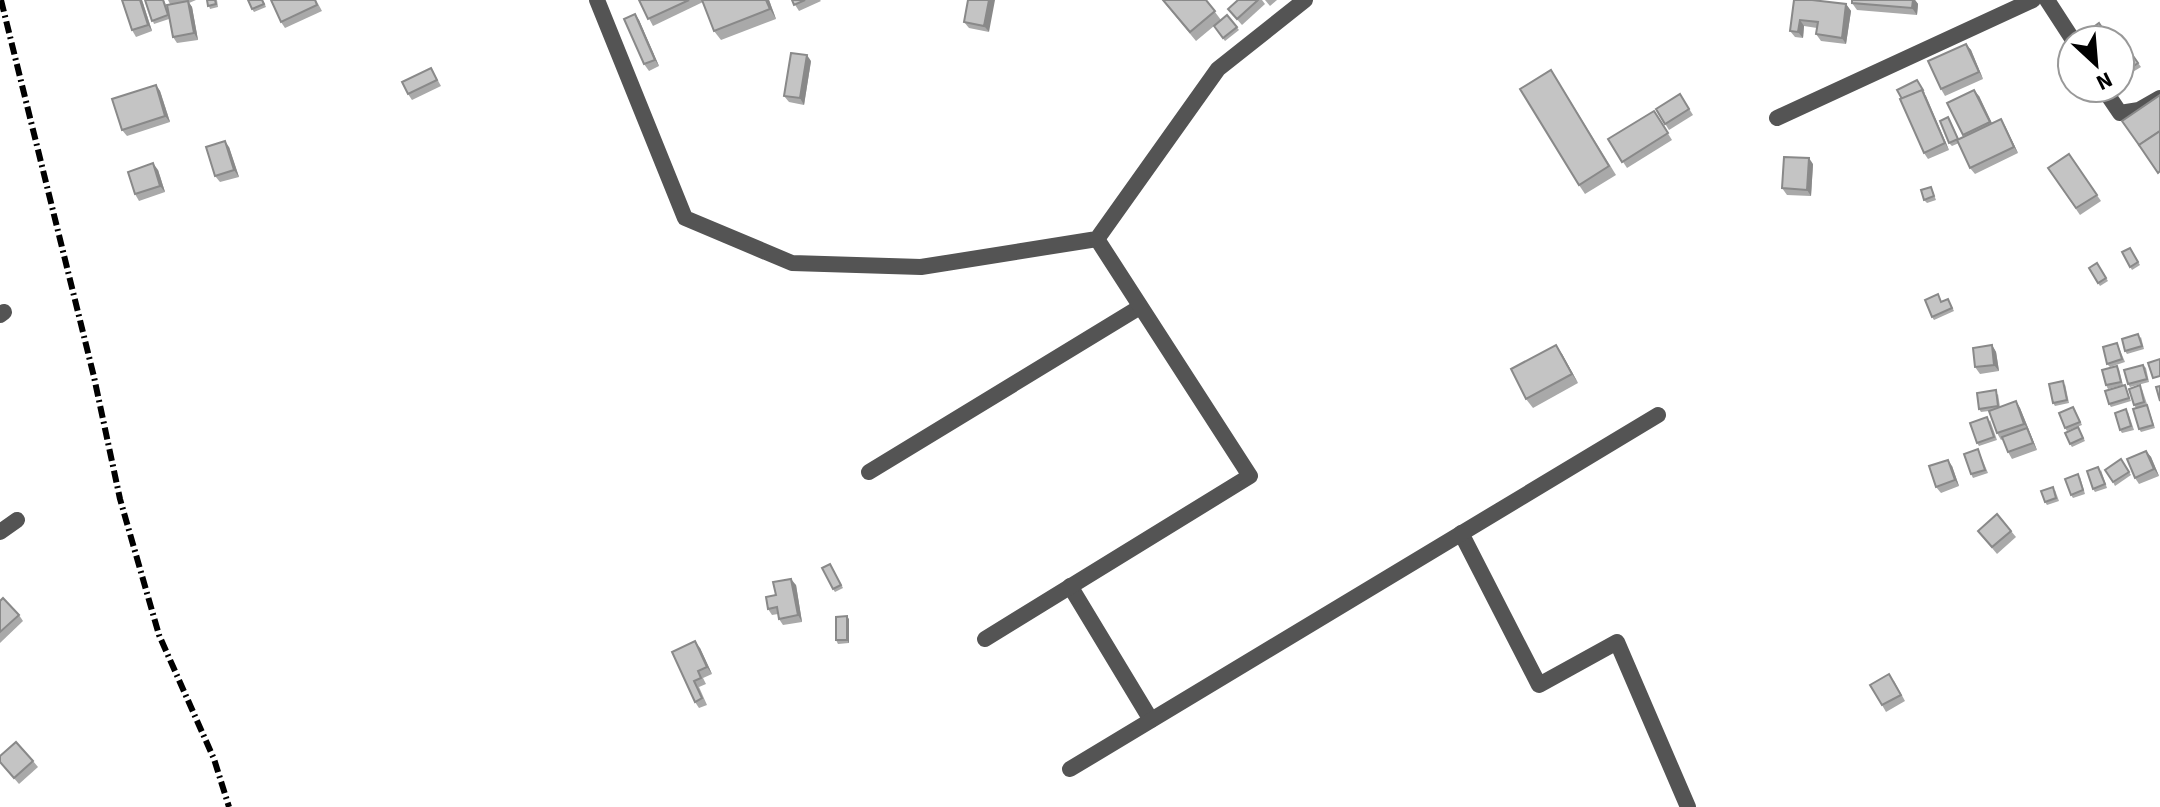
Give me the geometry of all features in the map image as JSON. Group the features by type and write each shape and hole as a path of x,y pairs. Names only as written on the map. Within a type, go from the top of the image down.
{"street":[{"path":"597,0 685,218 792,263 921,267 1097,239 1218,69 1305,0"},
{"path":"1777,118 2033,0"},
{"path":"2047,0 2063,24"},
{"path":"2114,104 2120,113 2139,110 2160,98"},
{"path":"985,639 1250,476 1097,239"},
{"path":"869,472 1140,307"},
{"path":"1070,769 1658,415"},
{"path":"0,532 17,520"},
{"path":"1461,533 1539,685 1617,642 1688,807"},
{"path":"1070,586 1151,720"}],"building":[{"path":"122,0 140,0 148,25 132,30"},
{"path":"145,0 163,0 168,15 152,21"},
{"path":"207,0 215,0 216,4 208,6"},
{"path":"248,0 262,0 264,4 252,9"},
{"path":"271,0 315,0 317,5 281,22"},
{"path":"639,0 689,0 648,19"},
{"path":"702,0 766,0 770,9 714,31"},
{"path":"968,0 989,0 984,26 964,22"},
{"path":"1163,0 1206,0 1215,11 1190,32"},
{"path":"1238,0 1258,0 1237,19 1228,9"},
{"path":"1794,0 1846,4 1842,38 1816,34 1818,22 1800,20 1798,32 1790,31"},
{"path":"1852,0 1913,0 1912,8 1852,3"},
{"path":"188,1 194,33 173,37 167,5"},
{"path":"635,14 655,60 644,64 624,19"},
{"path":"1227,15 1237,27 1223,38 1214,26"},
{"path":"1966,44 1979,72 1941,89 1928,61"},
{"path":"791,53 807,55 800,98 784,96"},
{"path":"431,68 437,80 408,94 402,82"},
{"path":"1551,70 1609,166 1579,185 1520,89"},
{"path":"1917,80 1923,90 1902,99 1897,90"},
{"path":"156,85 165,116 122,130 112,99"},
{"path":"1922,90 1945,143 1924,153 1900,99"},
{"path":"1974,90 1990,122 1963,135 1947,103"},
{"path":"1680,94 1689,109 1665,124 1656,109"},
{"path":"2160,95 2160,131 2139,145 2122,121"},
{"path":"1654,111 1668,133 1622,162 1608,139"},
{"path":"1948,117 1958,139 1949,143 1940,121"},
{"path":"2001,119 2014,147 1970,168 1957,140"},
{"path":"2160,131 2160,171 2158,173 2139,145"},
{"path":"225,141 234,170 215,176 206,147"},
{"path":"2069,154 2097,195 2076,208 2048,168"},
{"path":"1784,157 1809,158 1807,190 1782,188"},
{"path":"153,163 160,186 135,194 128,172"},
{"path":"1931,187 1934,196 1924,200 1921,190"},
{"path":"2130,248 2138,262 2130,267 2122,252"},
{"path":"2097,263 2106,278 2098,283 2089,268"},
{"path":"1938,294 1941,302 1948,299 1952,308 1932,317 1925,300"},
{"path":"2138,334 2142,346 2125,351 2122,339"},
{"path":"2117,343 2122,359 2107,364 2103,347"},
{"path":"1556,345 1572,374 1526,399 1511,369"},
{"path":"1992,345 1994,365 1975,367 1973,348"},
{"path":"2160,359 2160,376 2153,378 2148,363"},
{"path":"2143,365 2147,379 2128,384 2124,370"},
{"path":"2117,366 2121,382 2106,385 2102,370"},
{"path":"2063,381 2067,400 2053,403 2049,384"},
{"path":"2125,385 2129,398 2109,404 2105,391"},
{"path":"2140,385 2144,402 2134,405 2129,389"},
{"path":"1996,390 1998,406 1979,409 1977,393"},
{"path":"2016,401 2024,424 1997,433 1989,411"},
{"path":"2147,405 2153,425 2139,429 2133,409"},
{"path":"2073,407 2080,422 2065,428 2059,413"},
{"path":"2126,409 2131,426 2120,430 2115,413"},
{"path":"1987,417 1994,437 1977,443 1970,423"},
{"path":"2078,427 2083,438 2070,444 2065,433"},
{"path":"2027,428 2033,443 2008,452 2002,437"},
{"path":"1978,449 1985,470 1971,474 1964,454"},
{"path":"2146,451 2154,469 2135,478 2127,459"},
{"path":"2121,459 2129,472 2113,482 2105,470"},
{"path":"1948,460 1955,480 1936,487 1929,466"},
{"path":"2098,467 2105,484 2093,489 2087,471"},
{"path":"2078,474 2083,490 2071,495 2065,479"},
{"path":"2053,487 2056,498 2045,502 2041,491"},
{"path":"1997,514 2011,531 1992,547 1978,531"},
{"path":"830,564 841,585 833,589 822,568"},
{"path":"791,579 798,615 779,619 777,607 768,609 766,597 776,595 773,582"},
{"path":"3,598 19,615 0,632 0,601"},
{"path":"847,616 847,640 836,640 836,617"},
{"path":"695,641 707,667 698,671 701,678 694,681 702,698 695,702 672,652"},
{"path":"1889,674 1901,695 1882,705 1870,685"},
{"path":"16,742 33,761 14,778 0,762 0,756"}],"railway":[{"path":"1,0 94,377 120,499 159,635 214,759 229,807"}]}
